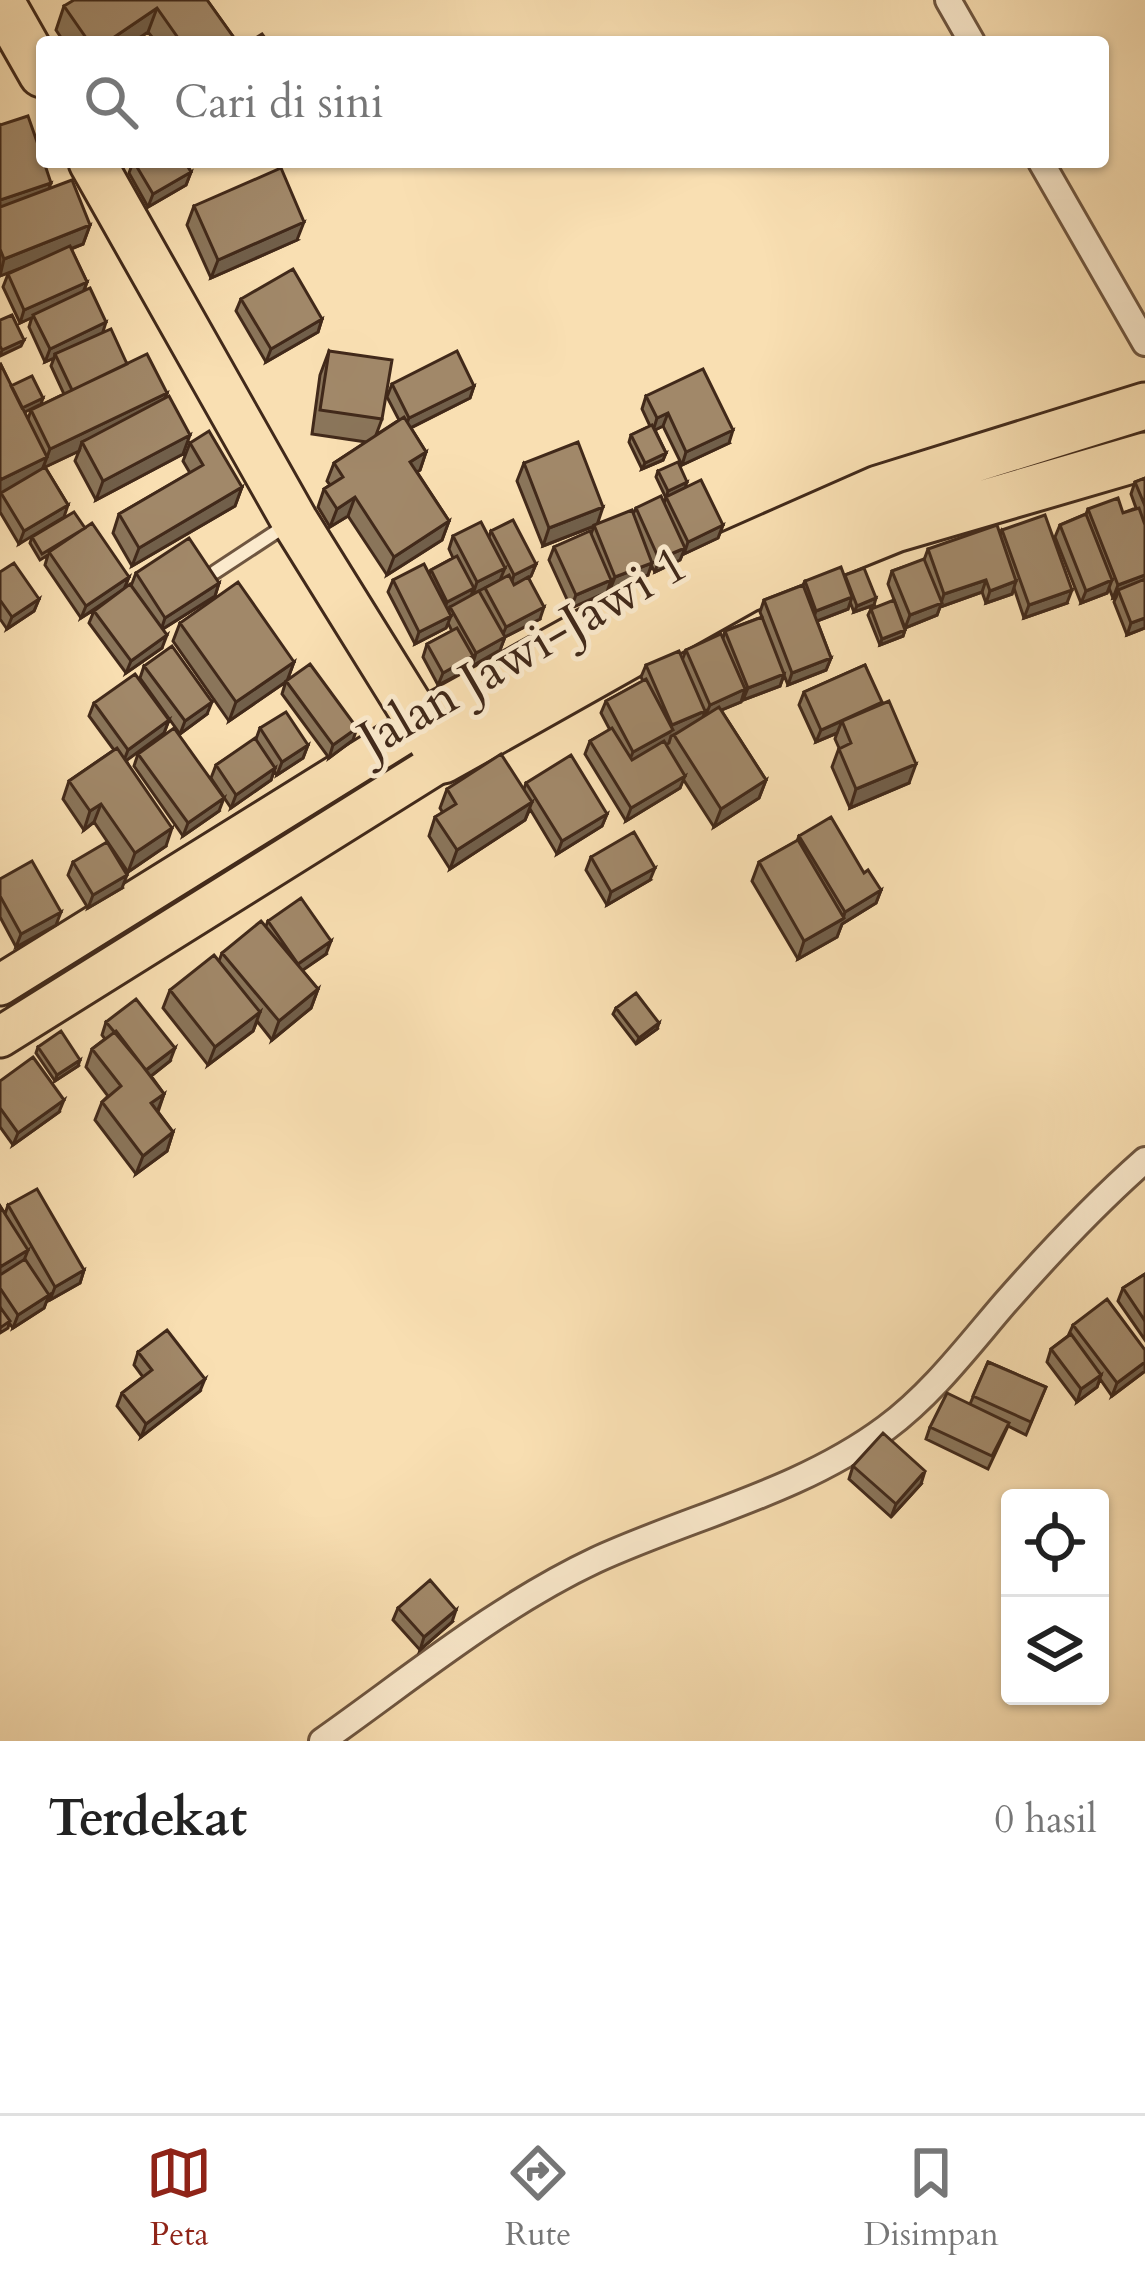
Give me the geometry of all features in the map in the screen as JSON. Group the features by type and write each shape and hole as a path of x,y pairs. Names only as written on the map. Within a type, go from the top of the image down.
{"highway":[{"path":"0,0 36,63"},
{"path":"95,168 294,520 432,742 715,561 878,489 1145,406"},
{"name":"Jalan Jawi-Jawi 1","path":"432,742 747,590 895,529 1145,456"}],"main road":[{"path":"0,985 432,742"},
{"name":"Jalan Jawi-Jawi 1","path":"0,1037 432,742"}],"street":[{"path":"948,0 969,36"},
{"path":"1044,168 1145,344"},
{"path":"322,1741 524,1600 592,1562 837,1461 888,1427 933,1386 1038,1265 1145,1160"}],"lane":[{"path":"215,572 294,520"}],"building":[{"path":"74,0 207,0 233,36 177,36 157,8 116,36 85,36 64,6"},
{"path":"28,116 36,139 36,168 46,168 51,183 0,200 0,125"},
{"path":"138,168 189,168 191,172 153,194"},
{"path":"281,168 304,222 218,260 194,206"},
{"path":"72,180 90,225 4,259 0,207"},
{"path":"70,246 87,282 24,310 8,274"},
{"path":"293,269 322,319 271,349 241,299"},
{"path":"90,288 106,322 50,349 33,315"},
{"path":"12,315 24,340 2,350 0,320"},
{"path":"111,329 127,364 72,390 55,354"},
{"path":"329,351 392,360 382,419 320,410"},
{"path":"457,351 474,386 409,418 392,384"},
{"path":"147,354 167,393 50,449 31,410"},
{"path":"0,363 47,457 0,480"},
{"path":"703,369 733,430 686,452 668,413 657,418 646,396"},
{"path":"32,376 43,398 22,408 11,386"},
{"path":"169,396 190,435 103,481 82,442"},
{"path":"404,417 426,452 410,462 449,521 394,557 355,497 337,509 324,489 343,477 334,463"},
{"path":"652,425 666,453 645,463 631,435"},
{"path":"209,431 242,487 139,548 119,514 203,465 190,443"},
{"path":"578,442 603,507 549,528 524,463"},
{"path":"678,462 687,482 668,491 658,471"},
{"path":"45,467 68,505 24,531 1,493"},
{"path":"1145,478 1145,506 1135,482"},
{"path":"701,480 723,525 688,542 666,497"},
{"path":"661,496 685,548 659,559 636,508"},
{"path":"1118,498 1123,513 1139,508 1145,525 1145,575 1118,585 1088,509"},
{"path":"632,510 652,563 615,577 594,525"},
{"path":"74,512 85,528 42,554 32,537"},
{"path":"1086,514 1112,580 1086,591 1060,525"},
{"path":"1045,515 1072,590 1029,605 1002,530"},
{"path":"513,520 536,564 514,575 491,531"},
{"path":"481,522 505,568 477,582 453,536"},
{"path":"92,523 129,577 86,606 49,552"},
{"path":"997,525 1016,581 990,591 986,580 944,594 928,549"},
{"path":"590,531 611,580 576,595 554,547"},
{"path":"189,538 219,583 165,618 136,573"},
{"path":"457,556 474,588 447,602 431,570"},
{"path":"924,559 942,603 910,615 892,571"},
{"path":"14,563 39,599 12,617 0,600 0,572"},
{"path":"424,564 451,616 419,632 393,580"},
{"path":"841,567 852,597 816,611 805,581"},
{"path":"864,568 876,598 857,606 845,575"},
{"path":"509,575 514,585 528,577 544,607 506,627 485,588"},
{"path":"1145,579 1145,618 1131,623 1118,590"},
{"path":"238,582 294,662 236,702 180,623"},
{"path":"130,584 167,635 131,661 94,611"},
{"path":"803,585 831,658 792,673 764,600"},
{"path":"479,591 505,637 476,653 450,607"},
{"path":"894,600 905,630 882,639 871,609"},
{"path":"762,617 784,674 748,688 725,631"},
{"path":"457,628 473,656 443,673 427,644"},
{"path":"721,634 745,689 710,705 686,650"},
{"path":"172,646 212,702 185,721 144,666"},
{"path":"679,651 705,711 672,725 646,665"},
{"path":"310,664 357,728 333,745 286,681"},
{"path":"865,665 882,702 821,730 804,692"},
{"path":"135,674 169,720 128,750 94,703"},
{"path":"646,679 673,730 633,752 606,701"},
{"path":"889,701 916,764 856,789 839,749 851,743 842,721"},
{"path":"719,707 766,780 721,809 674,735"},
{"path":"286,712 308,745 282,762 260,728"},
{"path":"174,728 224,798 188,823 138,754"},
{"path":"612,728 632,760 664,741 685,776 631,808 590,741"},
{"path":"255,738 275,768 236,795 216,765"},
{"path":"117,748 172,828 135,853 101,804 90,811 69,781"},
{"path":"501,754 532,802 457,850 435,817 456,804 447,789"},
{"path":"571,755 607,814 562,841 526,783"},
{"path":"831,817 864,873 868,870 881,890 845,912 799,836"},
{"path":"634,832 655,868 611,892 591,857"},
{"path":"798,840 844,918 804,941 759,862"},
{"path":"107,842 127,875 93,895 73,862"},
{"path":"32,861 61,912 21,934 0,896 0,879"},
{"path":"301,898 331,941 298,964 268,921"},
{"path":"261,921 318,989 279,1021 222,953"},
{"path":"214,955 260,1012 215,1047 170,990"},
{"path":"636,993 659,1023 639,1038 616,1008"},
{"path":"136,999 175,1048 146,1070 106,1022"},
{"path":"61,1031 80,1060 57,1075 38,1047"},
{"path":"116,1031 164,1094 151,1103 173,1132 143,1156 102,1102 121,1086 92,1049"},
{"path":"33,1057 64,1100 18,1133 0,1108 0,1081"},
{"path":"37,1189 84,1270 55,1287 8,1205"},
{"path":"0,1206 28,1250 0,1267"},
{"path":"25,1259 49,1295 18,1315 0,1288 0,1275"},
{"path":"1145,1274 1145,1321 1123,1288"},
{"path":"1107,1299 1145,1350 1145,1362 1117,1383 1073,1325"},
{"path":"0,1307 10,1321 0,1328"},
{"path":"167,1330 205,1379 146,1424 122,1393 152,1370 138,1352"},
{"path":"1071,1334 1101,1375 1081,1389 1051,1349"},
{"path":"988,1362 1046,1387 1031,1422 973,1396"},
{"path":"947,1393 1009,1423 992,1456 930,1427"},
{"path":"883,1433 925,1471 896,1504 853,1466"},
{"path":"430,1580 456,1610 424,1637 398,1608"}]}
